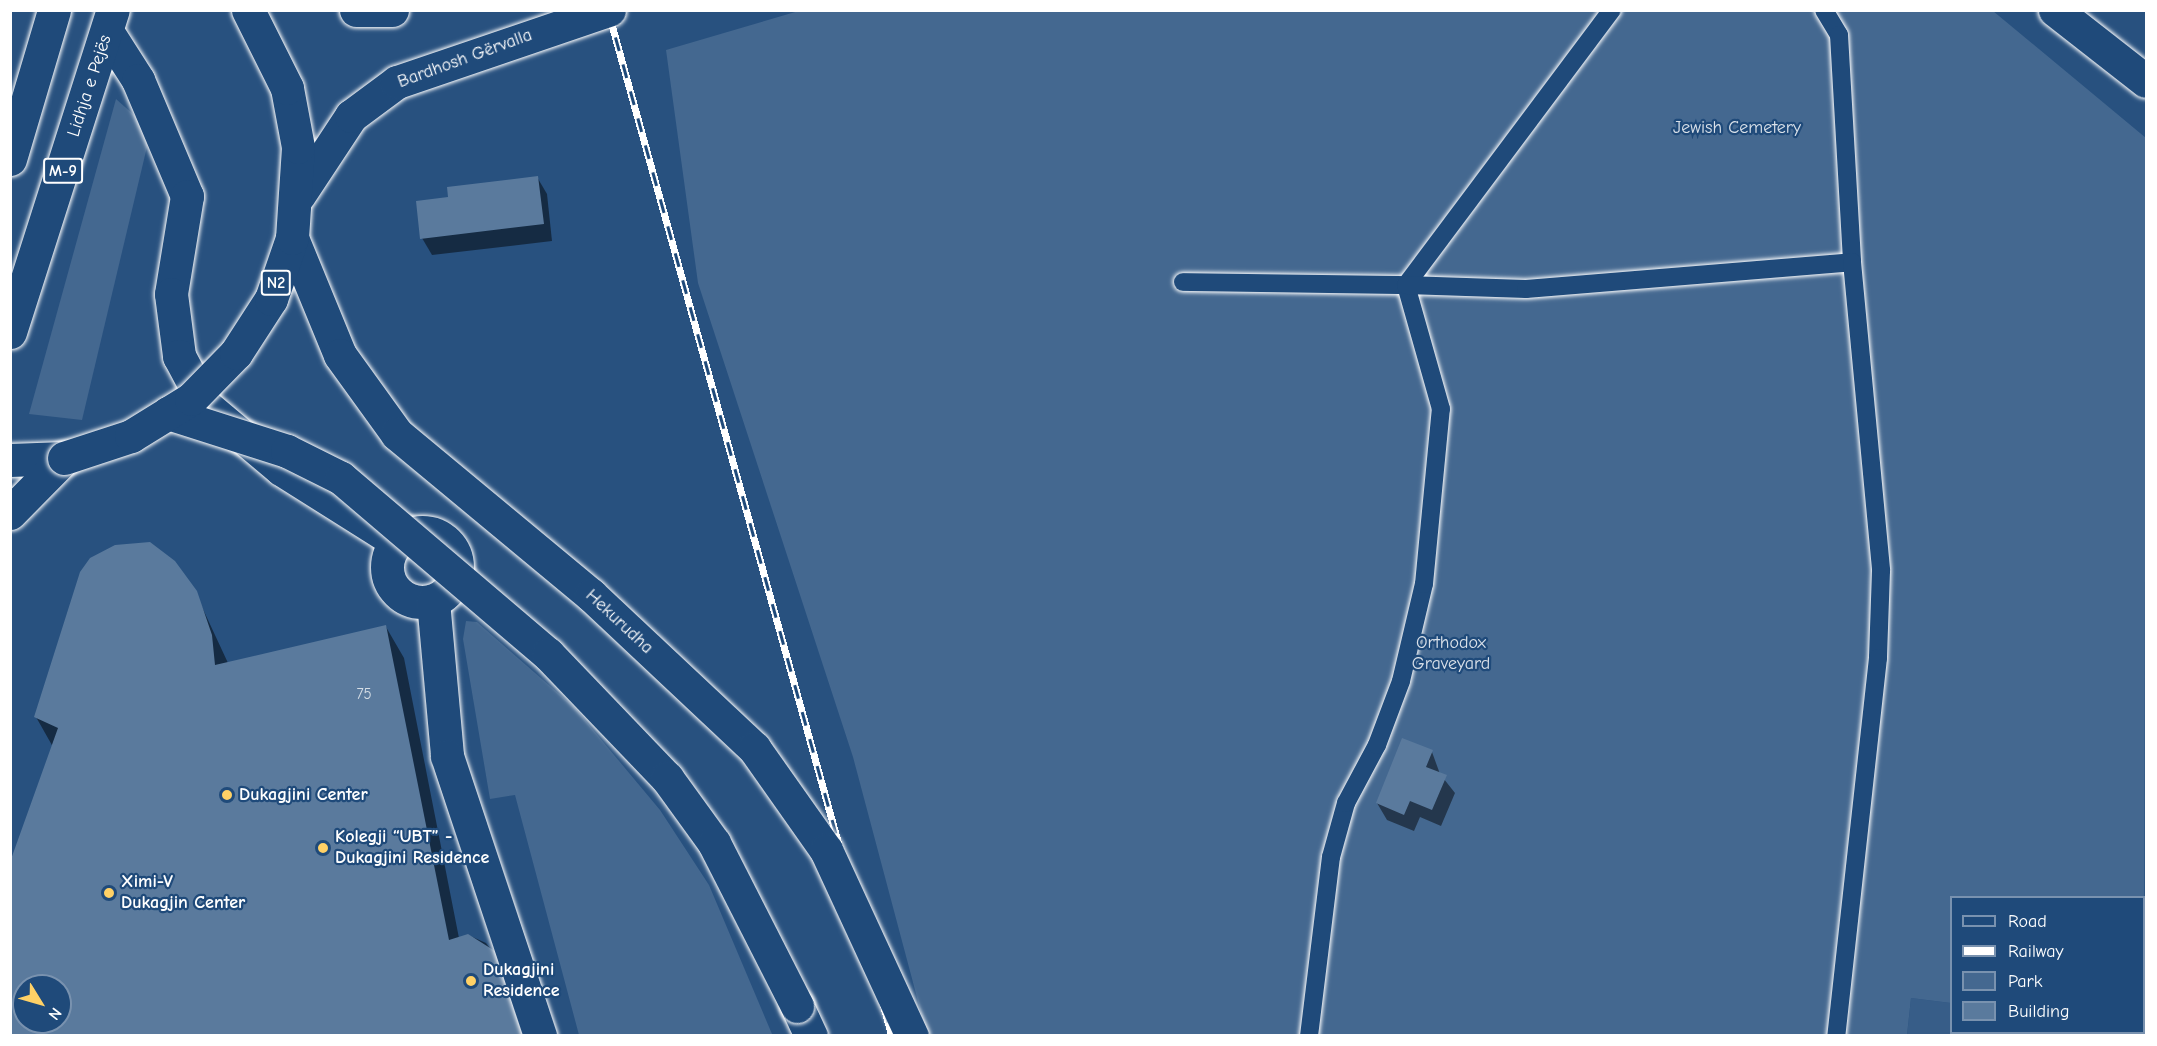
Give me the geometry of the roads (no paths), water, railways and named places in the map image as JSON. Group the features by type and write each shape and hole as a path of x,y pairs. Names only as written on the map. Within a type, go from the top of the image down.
{"main road":[{"path":"10,159 54,10"},
{"name":"N2","path":"10,460 64,458 131,436 191,399 236,353 271,299 292,238 299,195 298,147 287,88 248,10"},
{"path":"356,10 392,10"},
{"name":"Bardhosh Gërvalla","path":"299,195 351,116 397,82 609,10"},
{"path":"2055,10 2146,81"},
{"path":"111,22 187,196 171,294 180,356 205,405 281,469 397,542"},
{"name":"Lidhja e Pejës","path":"10,332 111,22"},
{"name":"Hekurudha","path":"292,238 340,355 398,434 591,595 754,748 826,850 912,1035"},
{"path":"168,413 287,451 341,478 548,654 667,778 714,843 811,1035"},
{"path":"10,513 64,458"},
{"path":"429,532 455,554 451,587 433,601 410,600 392,586 387,563 397,542 429,532"},
{"path":"433,601 447,756 540,1035"}],"lane":[{"path":"1406,285 1612,10"},
{"path":"1824,10 1839,35 1852,262 1881,571 1878,658 1836,1035"},
{"path":"1183,282 1526,289 1852,262"},
{"path":"1309,1035 1331,857 1346,803 1377,745 1401,681 1424,584 1441,409 1406,285"}],"railway":[{"path":"608,10 892,1036"}],"place":[{"name":"Dukagjini Center","path":"227,795"},
{"name":"Kolegji “UBT” - Dukagjini Residence","path":"323,848"},
{"name":"Ximi-V Dukagjin Center","path":"109,893"},
{"name":"Dukagjini Residence","path":"471,981"}],"park label":[{"name":"Jewish Cemetery","path":"1737,128"},
{"name":"Orthodox Graveyard","path":"1451,654"}]}
